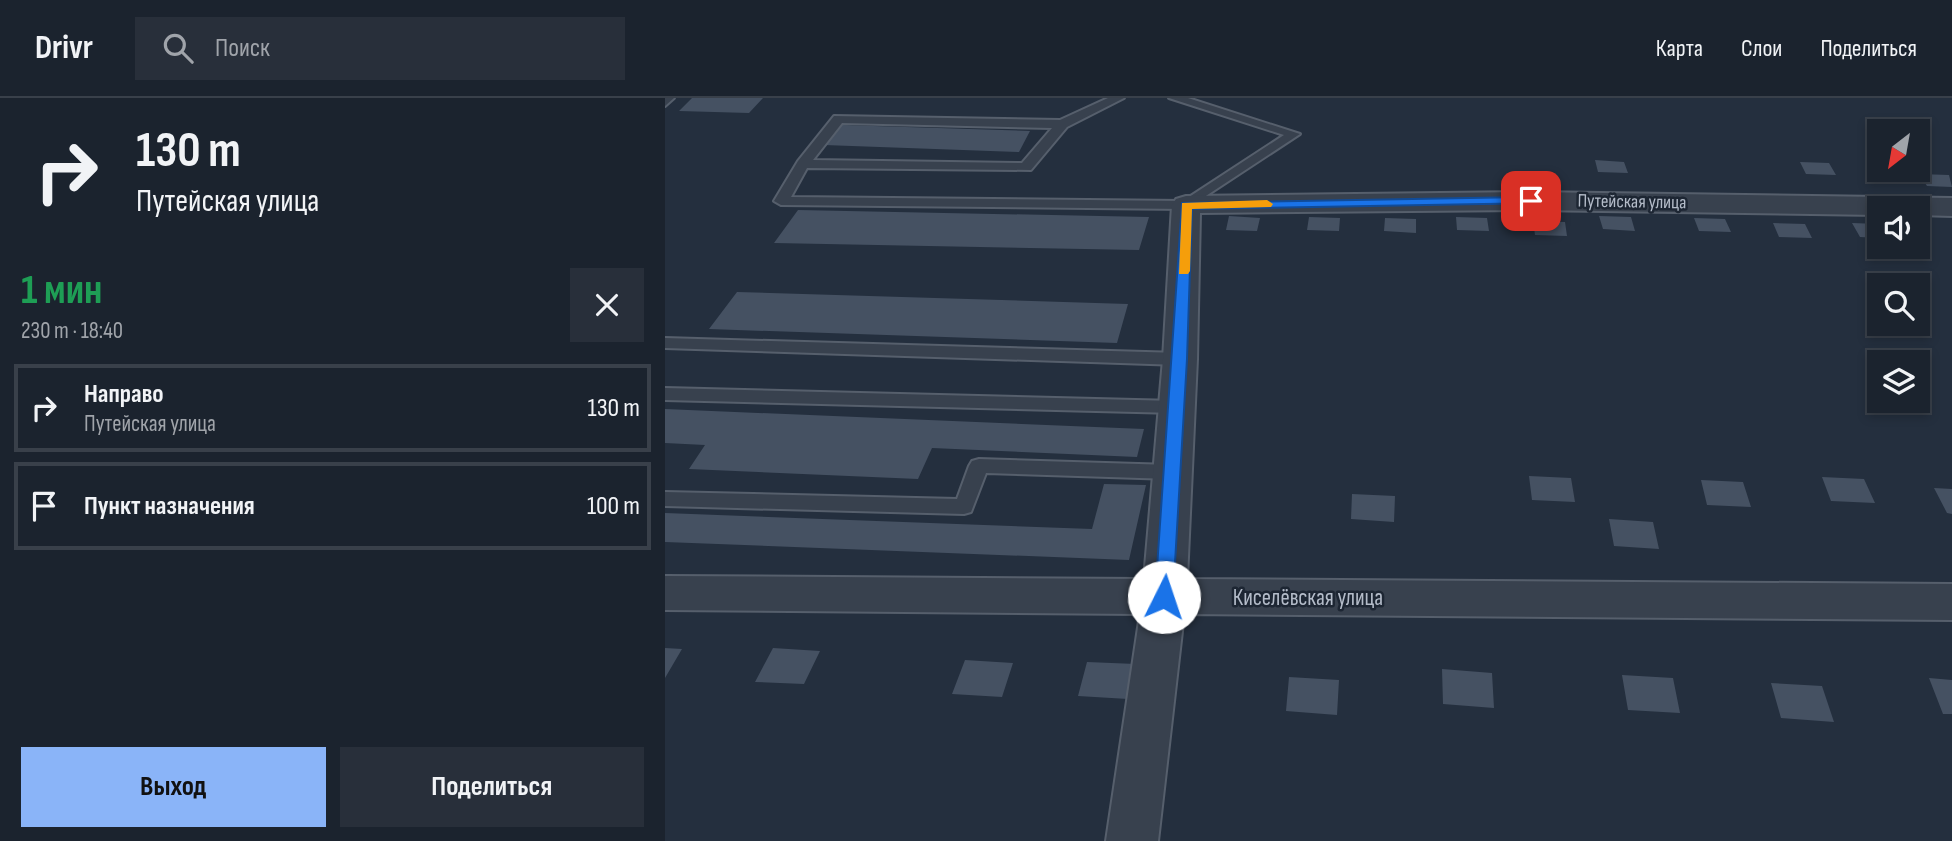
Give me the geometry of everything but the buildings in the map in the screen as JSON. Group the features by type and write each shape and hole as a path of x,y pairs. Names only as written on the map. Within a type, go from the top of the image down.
{"street":[{"name":"Путейская улица","path":"1186,205 1531,201 1952,206"},
{"path":"1132,841 1164,597 1180,359 1186,205"},
{"name":"Киселёвская улица","path":"665,593 1952,602"}],"lane":[{"path":"665,102 668,98"},
{"path":"803,164 1027,167 1062,124 1118,98"},
{"path":"1062,124 838,119 803,164 781,201 1186,205 1294,134 1175,98"},
{"path":"665,344 1180,359"},
{"path":"665,394 1176,407"},
{"path":"665,499 964,507 979,466 1171,472"}],"slow traffic":[{"path":"1183,271 1186,205 1267,204"}],"route":[{"path":"1164,597 1180,359 1186,205 1531,201"}]}
